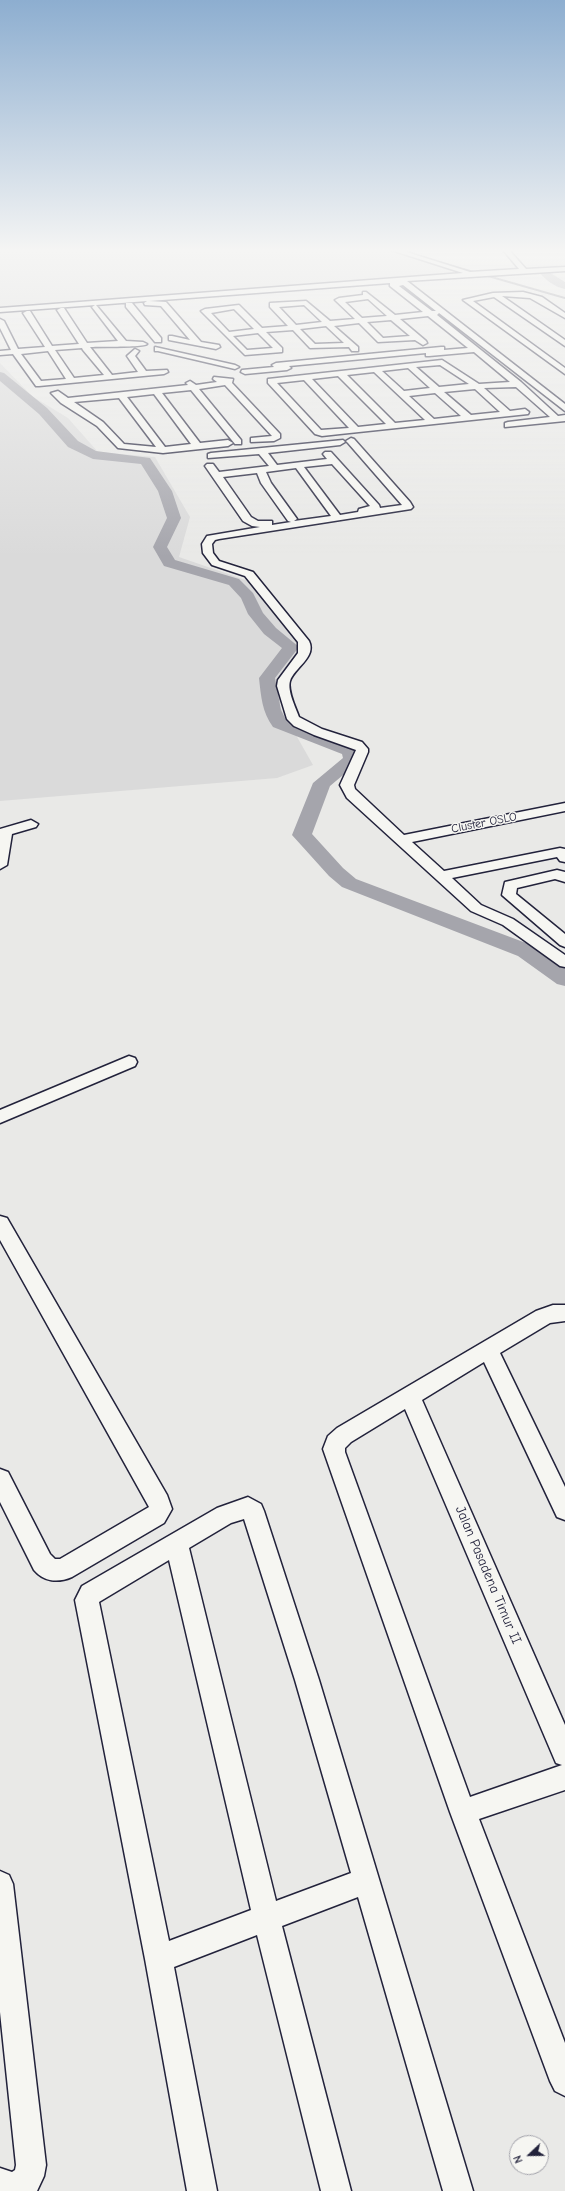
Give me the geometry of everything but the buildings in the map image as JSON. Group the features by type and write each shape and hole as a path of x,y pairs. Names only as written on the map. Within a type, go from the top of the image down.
{"street":[{"path":"0,354 25,352"},
{"path":"52,352 72,382"},
{"path":"89,352 110,378"},
{"path":"133,352 131,356 144,374"},
{"path":"60,397 100,424 121,446 164,450 277,437 227,375 171,352"},
{"path":"177,352 240,371"},
{"path":"244,352 257,352"},
{"path":"60,397 192,385 240,371 429,352"},
{"path":"477,352 558,417"},
{"path":"493,352 565,408"},
{"path":"538,352 565,372"},
{"path":"17,353 39,384 164,372"},
{"path":"366,440 353,436 318,432 271,381 304,376 445,363 476,386 508,414"},
{"path":"410,366 469,418"},
{"path":"138,367 175,375"},
{"path":"375,369 432,422"},
{"path":"92,404 101,394 156,391 192,385 240,371"},
{"path":"340,373 393,426"},
{"path":"304,376 408,504 408,507 219,536 209,541 207,553 212,562 249,574 303,641 305,645 304,653 284,680 290,714 298,724 358,745 362,748 362,752 347,785 348,790 476,908 508,922 565,962"},
{"path":"402,394 529,381"},
{"path":"192,385 238,442"},
{"path":"156,391 198,447"},
{"path":"121,394 164,450"},
{"path":"60,397 92,404"},
{"path":"92,404 100,424"},
{"path":"502,425 558,417 565,411"},
{"path":"216,475 298,466 331,458 376,507 335,515 262,524 252,523 216,475 210,461 353,436 393,426 526,412"},
{"path":"262,451 275,468"},
{"path":"298,466 335,515"},
{"path":"260,470 266,483 292,520"},
{"name":"Cluster OSLO","path":"402,840 565,807"},
{"path":"0,865 5,832 30,824"},
{"path":"446,880 563,856"},
{"path":"565,878 557,874 510,885 508,895 565,942"},
{"path":"0,1116 129,1062"},
{"path":"0,1224 156,1495 161,1509 156,1516 64,1569 54,1570 48,1568 42,1562 0,1479"},
{"path":"565,1313 548,1315 488,1348 344,1436 336,1442 334,1452 462,1812 565,2081"},
{"path":"488,1348 565,1510"},
{"name":"Jalan Pasadena Timur II","path":"410,1396 565,1754"},
{"path":"202,2191 159,1960 87,1600 90,1594 232,1512 246,1507 252,1510 307,1680 365,1881 458,2191"},
{"path":"177,1544 267,1920 336,2191"},
{"path":"462,1812 565,1777"},
{"path":"159,1960 267,1920 365,1881"},
{"path":"0,1884 31,2165 29,2176 23,2185 12,2187 0,2183"}],"shaded area":[{"path":"0,363 32,396 68,418 98,452 155,457 190,517 179,557 257,584 307,645 279,705 313,765 277,778 0,801"}],"waterway":[{"path":"0,375 43,411 73,444 93,455 145,461 165,491 174,518 160,547 169,563 234,582 248,596 256,614 270,631 291,647 267,678 272,710 279,723 350,751 352,760 322,783 302,835 336,872 349,883 526,951 565,979"}]}
